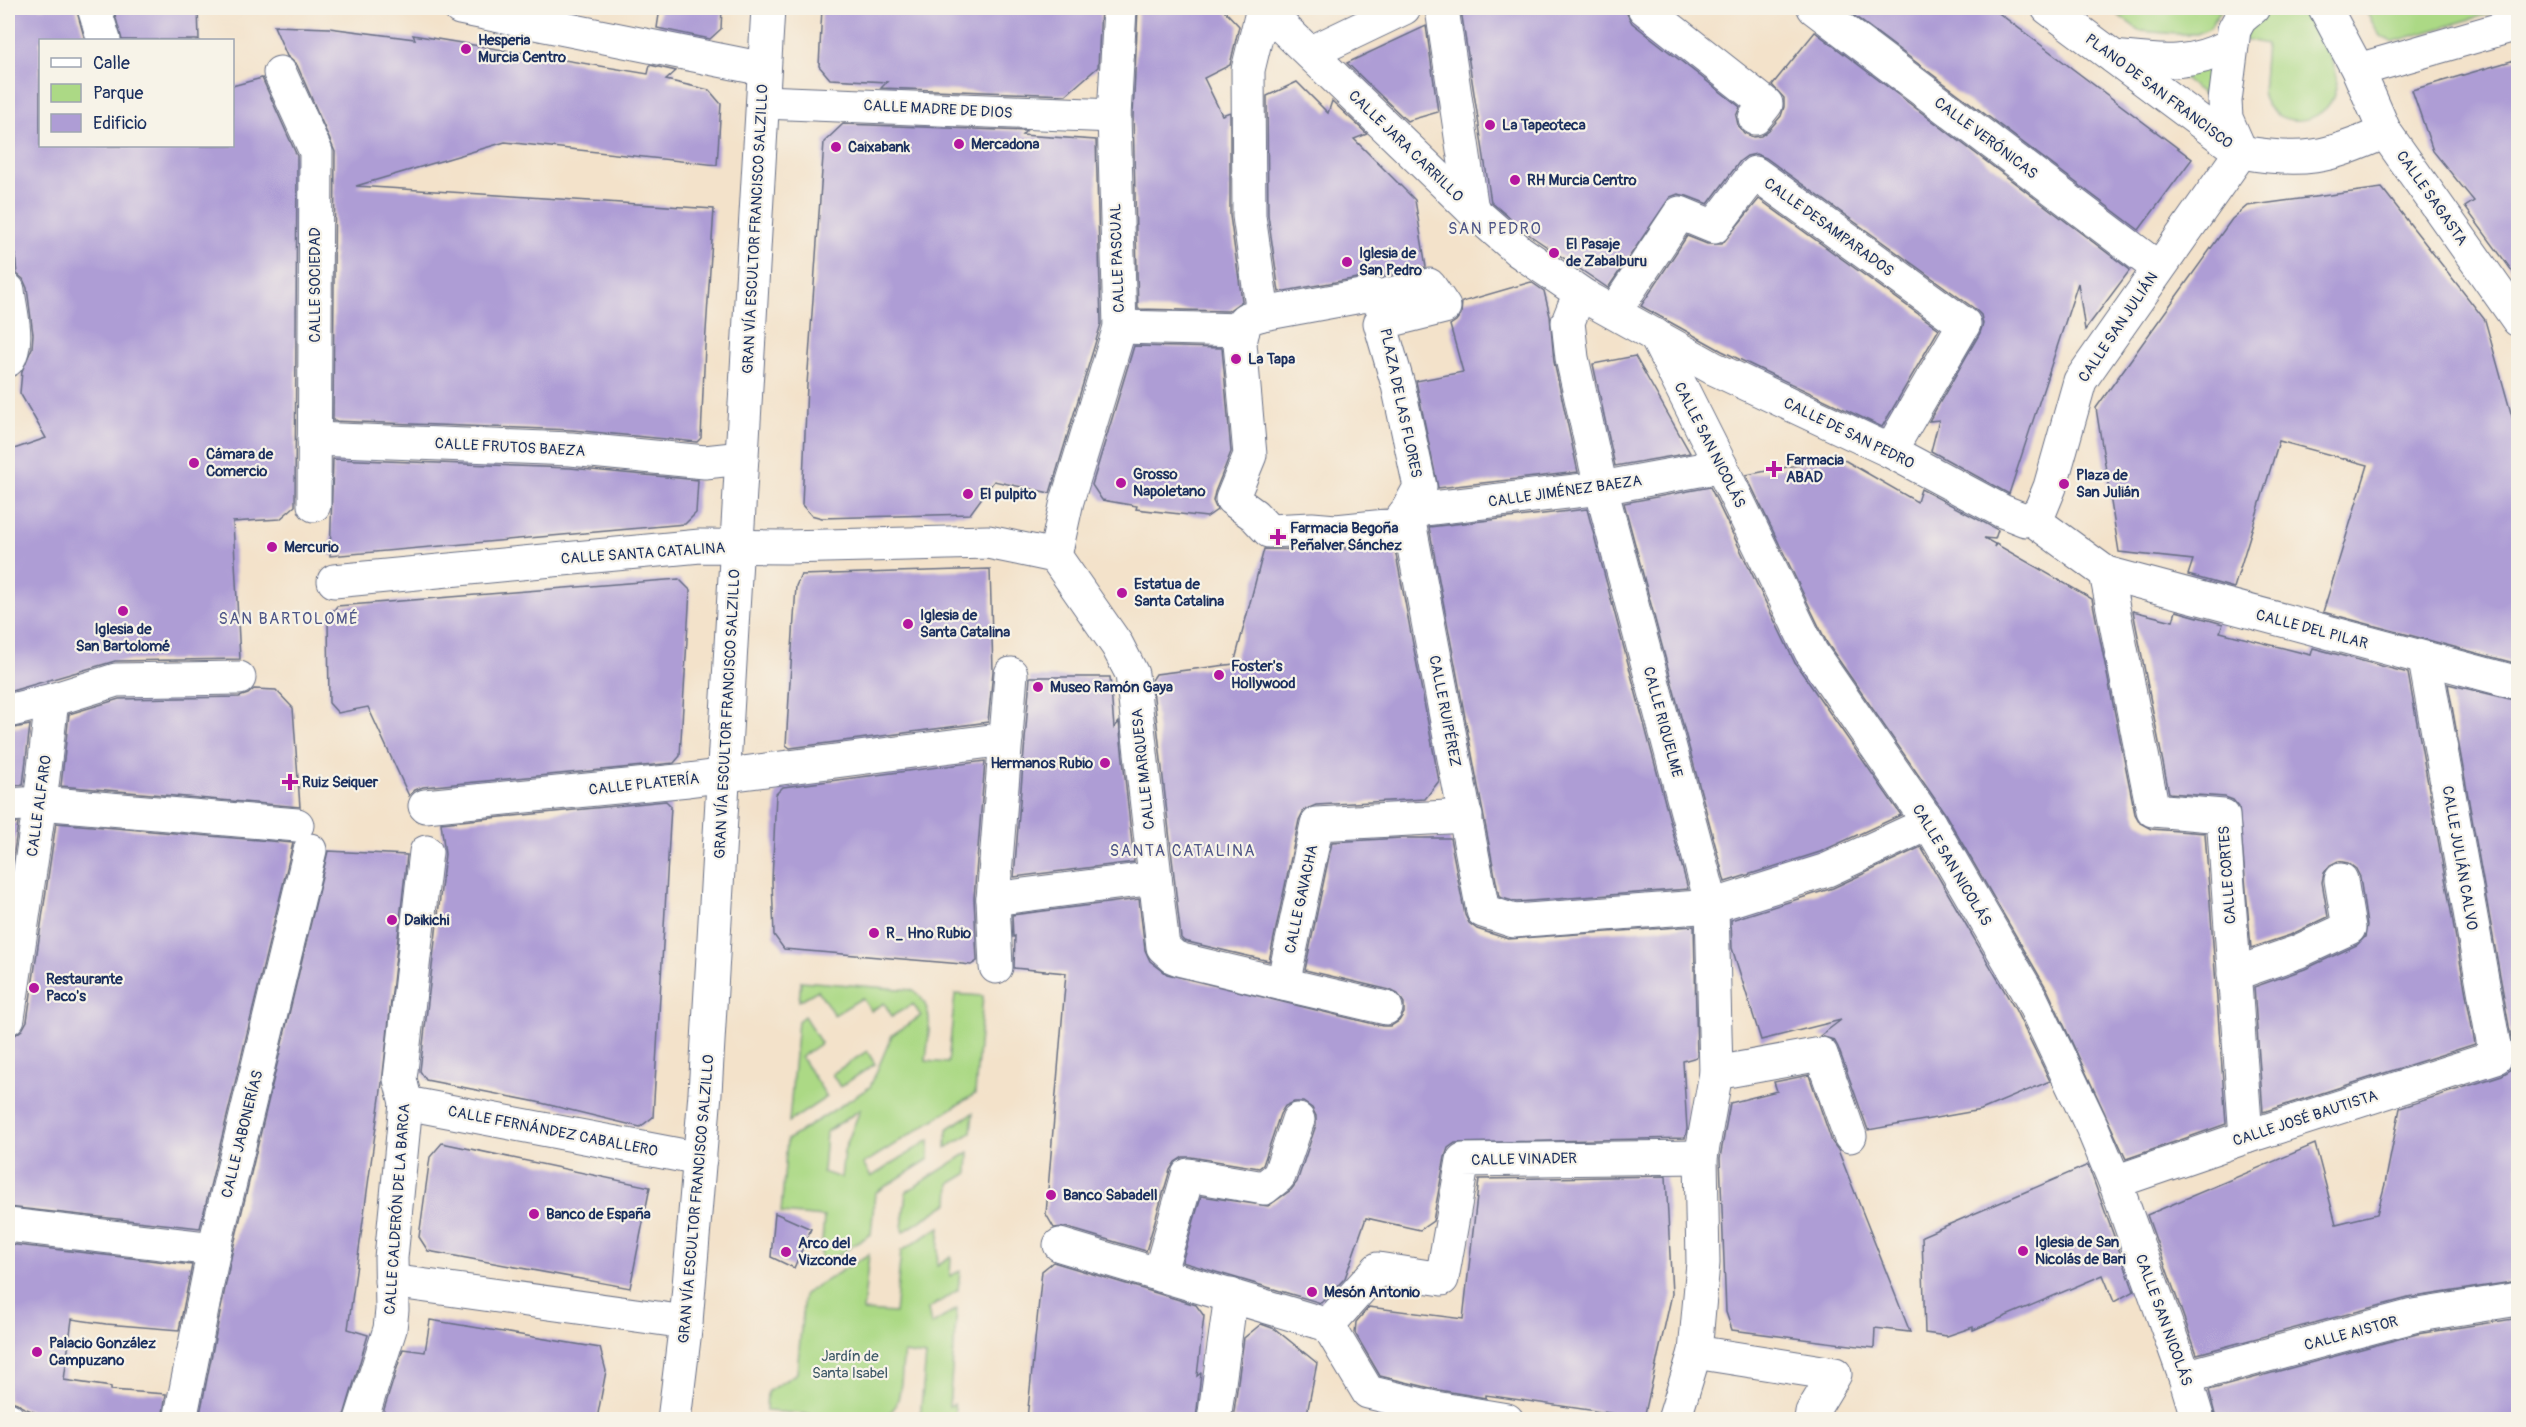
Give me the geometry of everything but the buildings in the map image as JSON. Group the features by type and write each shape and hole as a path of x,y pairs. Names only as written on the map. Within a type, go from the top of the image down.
{"street":[{"path":"94,8 104,39"},
{"path":"460,8 764,69"},
{"name":"GRAN VÍA ESCULTOR FRANCISCO SALZILLO","path":"674,1419 686,1322 700,1159 768,8"},
{"name":"CALLE PASCUAL","path":"1055,556 1067,501 1120,327 1114,117 1120,8"},
{"path":"1263,8 1248,70 1249,216 1253,322 1240,343 1250,455 1232,499 1269,531 1312,529 1336,531 1396,525 1407,511"},
{"name":"CALLE JARA CARRILLO","path":"1263,8 1472,210 1519,251 1586,297"},
{"path":"1310,53 1370,15 1404,8"},
{"path":"1644,8 1766,104 1755,118"},
{"name":"CALLE VERÓNICAS","path":"1814,8 2158,268"},
{"name":"PLANO DE SAN FRANCISCO","path":"2048,8 2241,152"},
{"path":"2253,8 2240,19 2234,30 2226,101 2226,118 2241,152 2279,159 2326,155 2352,147 2385,132"},
{"name":"CALLE SAGASTA","path":"2325,8 2358,70 2385,132 2518,320"},
{"path":"1442,9 1472,210"},
{"path":"2358,70 2518,24"},
{"path":"2113,57 2177,62 2198,60 2231,45"},
{"name":"CALLE SOCIEDAD","path":"280,73 316,152 314,505"},
{"name":"CALLE MADRE DE DIOS","path":"763,102 1114,117"},
{"name":"CALLE SAN JULIÁN","path":"2032,519 2041,509 2050,487 2080,381 2241,152"},
{"name":"CALLE DESAMPARADOS","path":"1614,312 1680,213 1714,227 1755,173 1964,324 1890,451"},
{"name":"PLAZA DE LAS FLORES","path":"1253,322 1372,294 1373,298 1429,285 1444,307 1380,324 1398,385 1420,487 1407,511"},
{"path":"8,290 14,336 13,352 8,360"},
{"name":"CALLE DE SAN PEDRO","path":"1586,297 1713,368 1890,451 2002,511 2025,520 2032,519 2106,573"},
{"name":"CALLE RIQUELME","path":"1586,297 1574,307 1569,322 1568,337 1601,488 1712,906 1716,1073 1701,1157 1703,1263 1695,1352 1674,1419"},
{"path":"1120,327 1253,322"},
{"name":"CALLE SAN NICOLÁS","path":"1655,335 1811,652 1929,823 2032,1000 2092,1127 2115,1182 2198,1419"},
{"name":"CALLE FRUTOS BAEZA","path":"314,439 571,449 705,462 742,458"},
{"name":"CALLE JIMÉNEZ BAEZA","path":"1407,511 1601,488 1721,466"},
{"name":"CALLE RUIPÉREZ","path":"1407,511 1483,911 1514,921 1712,906"},
{"name":"CALLE SANTA CATALINA","path":"334,581 700,546 988,542 1055,556"},
{"name":"CALLE MARQUESA","path":"1055,556 1117,645 1132,674 1163,947 1174,957 1182,960 1283,984"},
{"name":"CALLE DEL PILAR","path":"2106,573 2518,683"},
{"name":"CALLE CORTES","path":"2106,573 2153,810 2223,816 2246,1137"},
{"name":"CALLE JULIÁN CALVO","path":"2425,660 2496,1057"},
{"path":"996,967 993,899 1011,674"},
{"path":"8,711 116,680 239,678"},
{"name":"CALLE ALFARO","path":"8,1018 40,803 52,700"},
{"name":"CALLE PLATERÍA","path":"425,806 724,775 1006,739"},
{"path":"8,805 40,803"},
{"name":"CALLE JABONERÍAS","path":"40,803 303,837 214,1249 180,1419"},
{"name":"CALLE GAVACHA","path":"1283,984 1317,824 1466,816"},
{"path":"1712,906 1827,870 1929,823"},
{"name":"CALLE CALDERÓN DE LA BARCA","path":"361,1419 390,1329 393,1235 406,1102 400,1079 426,852"},
{"path":"993,899 1155,878"},
{"path":"2234,974 2297,952 2349,928 2341,880"},
{"path":"1283,984 1386,1008"},
{"path":"1716,1073 1821,1054 1850,1136"},
{"name":"CALLE JOSÉ BAUTISTA","path":"2115,1182 2246,1137 2496,1057"},
{"name":"CALLE FERNÁNDEZ CABALLERO","path":"406,1102 700,1159"},
{"path":"1159,1275 1188,1175 1264,1188 1279,1176 1298,1120"},
{"name":"CALLE VINADER","path":"1328,1325 1378,1269 1442,1280 1463,1160 1701,1157"},
{"path":"8,1225 214,1249"},
{"path":"1060,1245 1328,1325 1368,1392 1434,1414 1507,1419"},
{"path":"391,1281 686,1322"},
{"path":"1214,1419 1231,1295"},
{"name":"CALLE AISTOR","path":"2185,1377 2412,1316 2518,1299"},
{"path":"1695,1352 1834,1374 1812,1412 1811,1419"}],"green space":[{"path":"2109,8 2222,8 2210,28 2197,34 2177,34 2140,31"},
{"path":"2269,8 2300,9 2317,32 2332,59 2337,79 2335,91 2330,103 2311,118 2287,119 2276,114 2267,106 2262,93 2266,44 2244,39 2248,24"},
{"path":"2364,8 2509,8 2392,42 2380,36"},
{"path":"2215,66 2210,99 2174,72"},
{"path":"801,981 913,990 921,997 928,1013 926,1061 948,1063 955,994 983,996 975,1094 863,1164 871,1177 929,1140 929,1159 875,1193 871,1234 820,1267 824,1217 781,1213 787,1140 870,1087 892,1035 921,1016 913,1004 892,1016 884,1003 871,1011 862,998 834,1015 818,990 799,1001","holes":["860,1110 844,1151 841,1178 823,1172 826,1132"]},
{"path":"804,1016 821,1043 801,1057 827,1097 789,1122 798,1021"},
{"path":"867,1051 875,1064 840,1087 832,1074"},
{"path":"973,1113 971,1133 946,1148 947,1129"},
{"path":"969,1152 968,1173 950,1184 949,1203 903,1232 906,1192"},
{"name":"Jardín de Santa Isabel","path":"940,1227 937,1266 951,1257 950,1276 960,1271 958,1290 928,1309 931,1325 957,1309 949,1406 954,1404 956,1419 920,1418 926,1356 904,1353 899,1395 891,1412 883,1417 872,1419 766,1411 767,1392 797,1373 804,1294 869,1254 863,1311 895,1313 901,1251"}],"place":[{"name":"Hesperia Murcia Centro","path":"466,49"},
{"name":"La Tapeoteca","path":"1490,125"},
{"name":"Mercadona","path":"959,144"},
{"name":"Caixabank","path":"836,147"},
{"name":"RH Murcia Centro","path":"1515,180"},
{"name":"El Pasaje de Zabalburu","path":"1554,253"},
{"name":"Iglesia de San Pedro","path":"1347,262"},
{"name":"La Tapa","path":"1236,359"},
{"name":"Cámara de Comercio","path":"194,463"},
{"name":"Farmacia ABAD","path":"1774,469"},
{"name":"Grosso Napoletano","path":"1121,483"},
{"name":"Plaza de San Julián","path":"2064,484"},
{"name":"El pulpito","path":"968,494"},
{"name":"Farmacia Begoña Peñalver Sánchez","path":"1278,537"},
{"name":"Mercurio","path":"272,547"},
{"name":"Estatua de Santa Catalina","path":"1122,593"},
{"name":"Iglesia de San Bartolomé","path":"123,611"},
{"name":"Iglesia de Santa Catalina","path":"908,624"},
{"name":"Foster's Hollywood","path":"1219,675"},
{"name":"Museo Ramón Gaya","path":"1038,687"},
{"name":"Hermanos Rubio","path":"1105,763"},
{"name":"Ruiz Seiquer","path":"290,782"},
{"name":"Daikichi","path":"392,920"},
{"name":"R_ Hno Rubio","path":"874,933"},
{"name":"Restaurante Paco's","path":"34,988"},
{"name":"Banco Sabadell","path":"1051,1195"},
{"name":"Banco de España","path":"534,1214"},
{"name":"Iglesia de San Nicolás de Bari","path":"2023,1251"},
{"name":"Arco del Vizconde","path":"786,1252"},
{"name":"Mesón Antonio","path":"1312,1292"},
{"name":"Palacio González Campuzano","path":"37,1352"}],"district":[{"name":"SAN PEDRO","path":"1495,228"},
{"name":"SAN BARTOLOMÉ","path":"289,618"},
{"name":"SANTA CATALINA","path":"1183,850"}]}
